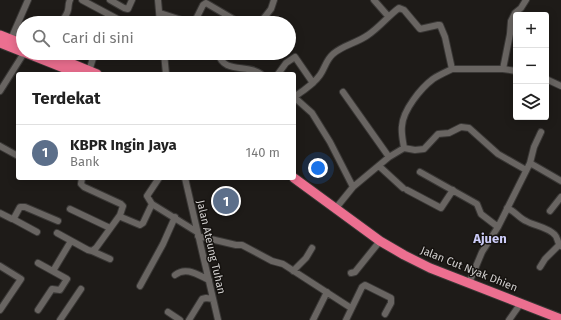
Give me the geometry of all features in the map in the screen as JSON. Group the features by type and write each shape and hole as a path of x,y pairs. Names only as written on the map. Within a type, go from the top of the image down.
{"highway":[{"path":"0,35 16,41"},
{"path":"0,43 16,50"},
{"path":"42,60 74,72"},
{"path":"63,60 93,72"},
{"name":"Jalan Cut Nyak Dhien","path":"296,179 380,241 430,268 561,318"}],"street":[{"path":"21,16 28,0"},
{"path":"66,16 70,0"},
{"path":"82,0 112,16"},
{"path":"110,0 128,9 132,0"},
{"path":"158,0 160,13 170,16"},
{"path":"266,16 271,9 274,0"},
{"path":"374,0 388,16"},
{"path":"503,69 511,21 515,13 521,8 526,0"},
{"path":"196,16 203,4 206,3 228,16"},
{"path":"296,96 313,83 321,74 332,54 341,47 368,35 399,8 404,10 420,29 440,25 445,36 452,69"},
{"path":"11,39 16,28"},
{"path":"296,58 313,83"},
{"path":"0,90 19,60"},
{"path":"93,60 93,72"},
{"path":"165,60 166,72"},
{"path":"222,60 225,64 244,69 252,69 257,72"},
{"path":"279,72 288,60"},
{"path":"404,148 402,126 403,119 410,106 432,80 452,69 503,69 513,71"},
{"path":"549,80 561,86"},
{"path":"343,92 389,157"},
{"path":"296,99 312,113 330,142 352,187"},
{"path":"336,208 352,187 389,157 404,148 415,150 424,149 438,134 450,133 461,127 469,128 498,154 526,170"},
{"path":"469,283 482,252 498,227 530,163 534,147 541,132"},
{"path":"0,146 16,155"},
{"path":"530,163 561,181"},
{"path":"379,166 405,189 440,208 453,190"},
{"path":"420,172 477,204 481,214 498,227"},
{"path":"82,180 81,184 84,187 121,204 122,206 120,215 96,248 92,251"},
{"path":"158,180 146,196 152,204 175,217 197,234 231,244 242,245 272,262 283,264 351,308"},
{"name":"Jalan Ateung Tuhan","path":"185,180 218,320"},
{"path":"550,211 561,197"},
{"path":"120,215 121,217 140,225 143,223 152,204"},
{"path":"13,219 18,209 22,206 58,221"},
{"path":"507,208 512,210 524,221 540,226 555,234 560,245 545,259 540,267"},
{"path":"70,209 110,228"},
{"path":"0,213 37,232"},
{"path":"140,286 163,244 175,217"},
{"path":"57,233 88,250 110,259"},
{"path":"53,271 71,240"},
{"path":"351,273 355,272 380,241"},
{"path":"293,271 306,258 312,248"},
{"path":"38,263 67,279 60,290 52,289 38,310"},
{"path":"0,266 21,279 0,310"},
{"path":"175,275 180,271 187,271 209,280"},
{"path":"346,320 362,287 365,285 391,298 391,303 385,314"},
{"path":"60,320 81,289"},
{"path":"313,320 327,292"},
{"path":"189,320 202,300 206,298 213,299"},
{"path":"509,320 521,303"},
{"path":"168,312 180,320"}],"place":[{"name":"KBPR Ingin Jaya","path":"226,201"}],"district":[{"name":"Ajuen","path":"490,238"}]}
